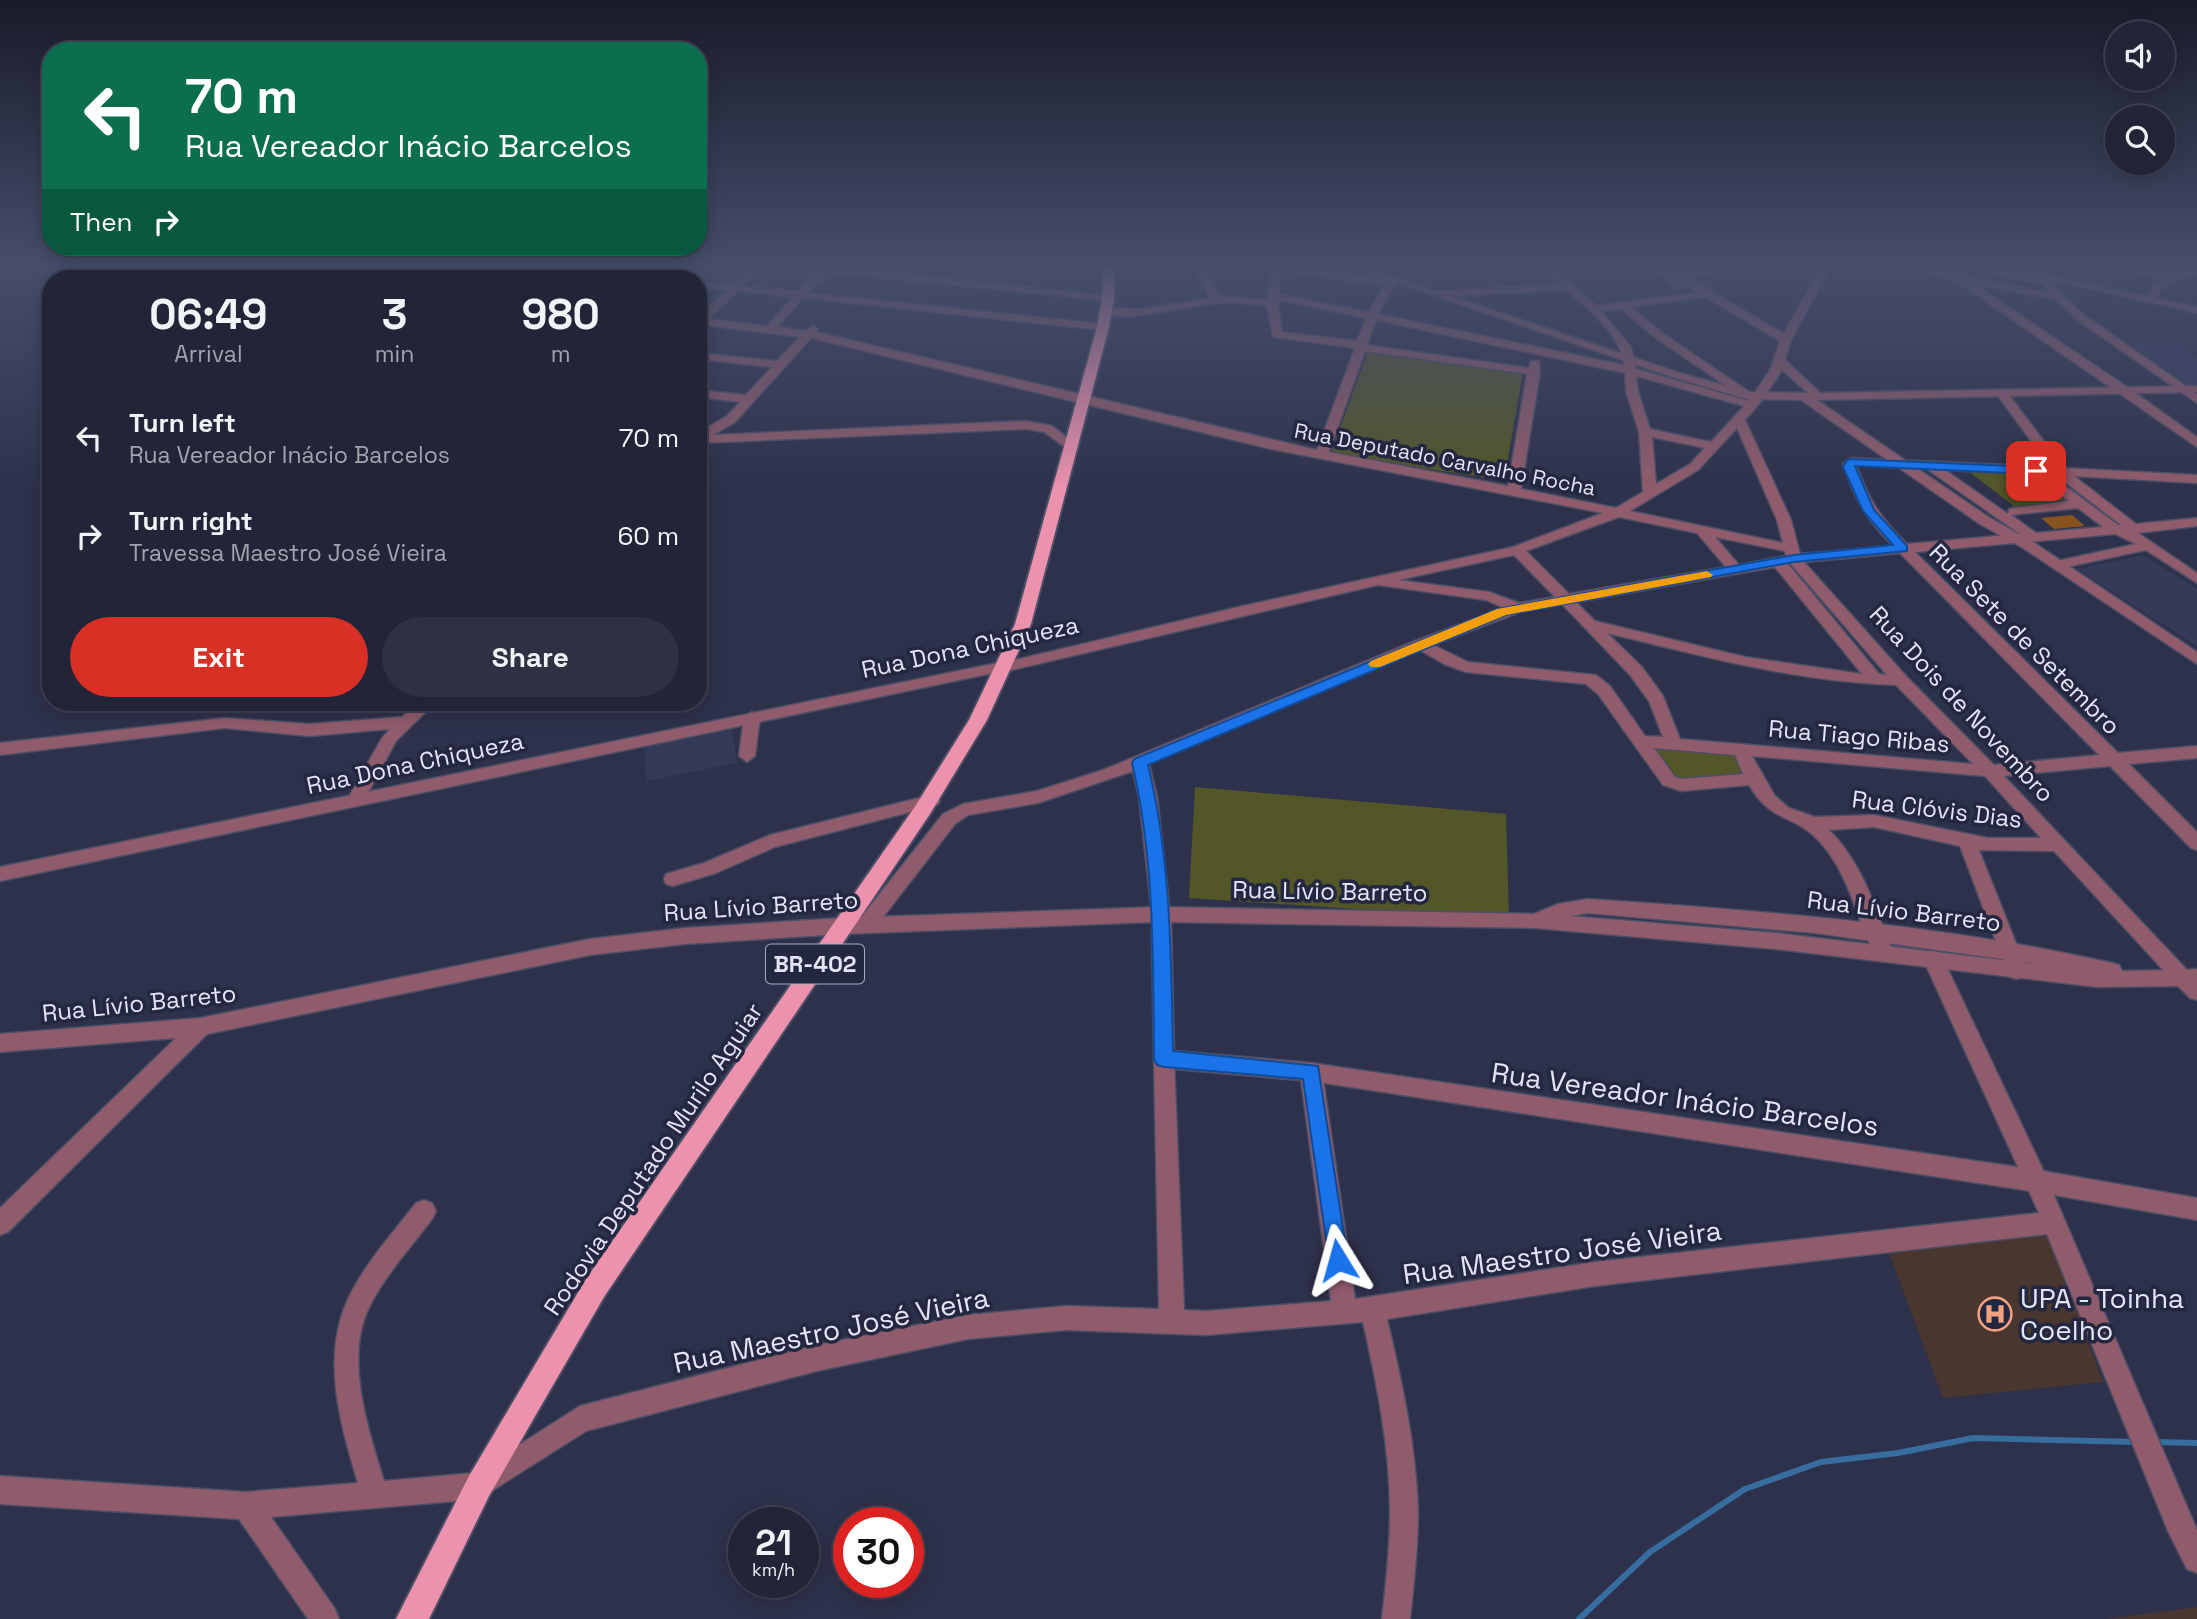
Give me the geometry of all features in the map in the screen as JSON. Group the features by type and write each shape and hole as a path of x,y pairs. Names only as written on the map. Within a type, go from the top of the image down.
{"highway":[{"name":"Rodovia Deputado Murilo Aguiar","path":"412,1619 479,1486 595,1288 842,926 931,801 977,726 1007,666 1023,624 1072,446 1088,399 1099,342"}],"street":[{"path":"707,433 730,419 801,342"},
{"name":"Rua Deputado Carvalho Rocha","path":"855,342 1321,456 1514,491 1702,530 1787,556"},
{"path":"1320,342 1534,372"},
{"path":"1321,456 1363,342"},
{"path":"1496,342 1630,364"},
{"path":"1568,342 1630,364 1753,399 2197,389"},
{"path":"1621,342 1630,364 1632,391 1645,432 1650,493"},
{"path":"1668,342 1753,399"},
{"name":"Rua Dona Chiqueza","path":"2,877 356,800 1007,666 1517,550 1617,513 1694,467 1739,420 1778,366 1786,342"},
{"path":"2058,342 2197,443"},
{"path":"2114,342 2197,399"},
{"path":"1514,491 1537,350"},
{"path":"707,357 779,365"},
{"path":"1778,366 1861,431"},
{"path":"1778,366 1804,397 1861,431 1991,521 2029,539"},
{"path":"2002,393 2060,472 2134,532 2146,546 2197,579"},
{"path":"707,394 749,399"},
{"name":"Rua Dois de Novembro","path":"1739,420 1784,520 1787,556 1900,680 2192,982"},
{"path":"707,438 1026,425 1048,429 1072,446"},
{"path":"1645,432 1714,446"},
{"name":"Rua Sete de Setembro","path":"1910,465 1855,461 1849,464 1869,511 2197,843"},
{"path":"1910,465 2197,479"},
{"path":"1932,466 2029,539 2057,565 2196,657"},
{"path":"1954,466 2014,512 2029,539"},
{"path":"2036,471 2115,529"},
{"path":"2014,512 2080,504"},
{"path":"866,925 955,814 975,807 1057,791 1140,763 1420,644 1517,608 1735,569 1787,556 2029,539 2115,529 2134,532 2197,522"},
{"path":"1702,530 1735,569"},
{"path":"2057,565 2146,546"},
{"path":"1517,550 1593,625 1648,686 1657,701 1673,743"},
{"path":"1787,556 1875,680"},
{"path":"1375,581 1410,588 1489,596 1517,608"},
{"path":"1593,625 1810,673 1900,680"},
{"path":"1420,644 1449,661 1466,667 1590,679 1604,690 1642,741 1662,774 1674,784 1694,785 1753,779"},
{"path":"356,800 390,738 419,711"},
{"path":"747,756 752,717"},
{"path":"0,749 225,723 309,730 407,722"},
{"name":"Rua Tiago Ribas","path":"1642,741 1990,771 2197,752"},
{"path":"1741,750 1753,779 1778,808 1812,824 1845,862 1883,952"},
{"path":"1140,763 1148,797 1161,914 1172,1321"},
{"path":"673,879 710,868 771,842 931,801"},
{"name":"Rua Clóvis Dias","path":"1812,824 1856,820 1892,823 1988,845 2056,844"},
{"path":"1967,841 2017,971"},
{"name":"Rua Lívio Barreto","path":"1535,920 1558,911 1588,906 1875,931 2060,959 2141,979"},
{"name":"Rua Lívio Barreto","path":"0,1044 201,1027 590,947 685,936 842,926 1161,914 1535,920 1883,952 2097,979 2192,982"},
{"path":"1933,959 2037,1181 2178,1521 2197,1559"},
{"path":"0,1224 201,1027"},
{"name":"Rua Vereador Inácio Barcelos","path":"1164,1059 1311,1072 2037,1181 2197,1209"},
{"path":"1311,1072 1345,1311"},
{"path":"375,1495 354,1424 348,1354 351,1320 365,1292 424,1211"},
{"name":"Rua Maestro José Vieira","path":"479,1486 580,1419 817,1358 968,1327 1066,1318 1206,1323 1372,1309 1608,1273 2053,1222"},
{"path":"1372,1309 1383,1356 1401,1471 1404,1511 1396,1619"},
{"path":"0,1490 246,1506 479,1486"},
{"path":"246,1506 325,1619"}],"shaded area":[{"path":"2176,342 2197,357 2197,387 2188,387 2123,343"},
{"path":"2143,555 2197,589 2197,646 2077,569"},
{"path":"732,728 737,763 647,781 644,745"},
{"name":"UPA - Toinha Coelho","path":"2048,1229 2103,1382 1943,1398 1887,1247"},
{"path":"2197,1607 2197,1619 2107,1619"}],"green space":[{"path":"1368,351 1523,373 1504,481 1331,453"},
{"path":"1968,471 2035,474 2072,501 2015,507"},
{"path":"1654,746 1735,755 1742,774 1676,781"},
{"path":"1195,787 1506,814 1509,919 1189,898"}],"building":[{"path":"2072,515 2085,526 2054,529 2041,518"}],"waterway":[{"path":"1579,1619 1650,1552 1745,1489 1821,1462 1898,1453 1973,1438 2135,1442"},
{"path":"2154,1442 2197,1443"}],"slow traffic":[{"path":"1375,664 1502,612 1707,575"}],"place":[{"name":"UPA - Toinha Coelho","path":"1995,1314"}],"route":[{"path":"1338,1260 1311,1072 1164,1059 1161,914 1148,797 1140,763 1434,638 1502,612 1794,559 1903,548 1869,511 1849,467 1851,462 2036,471"}]}
